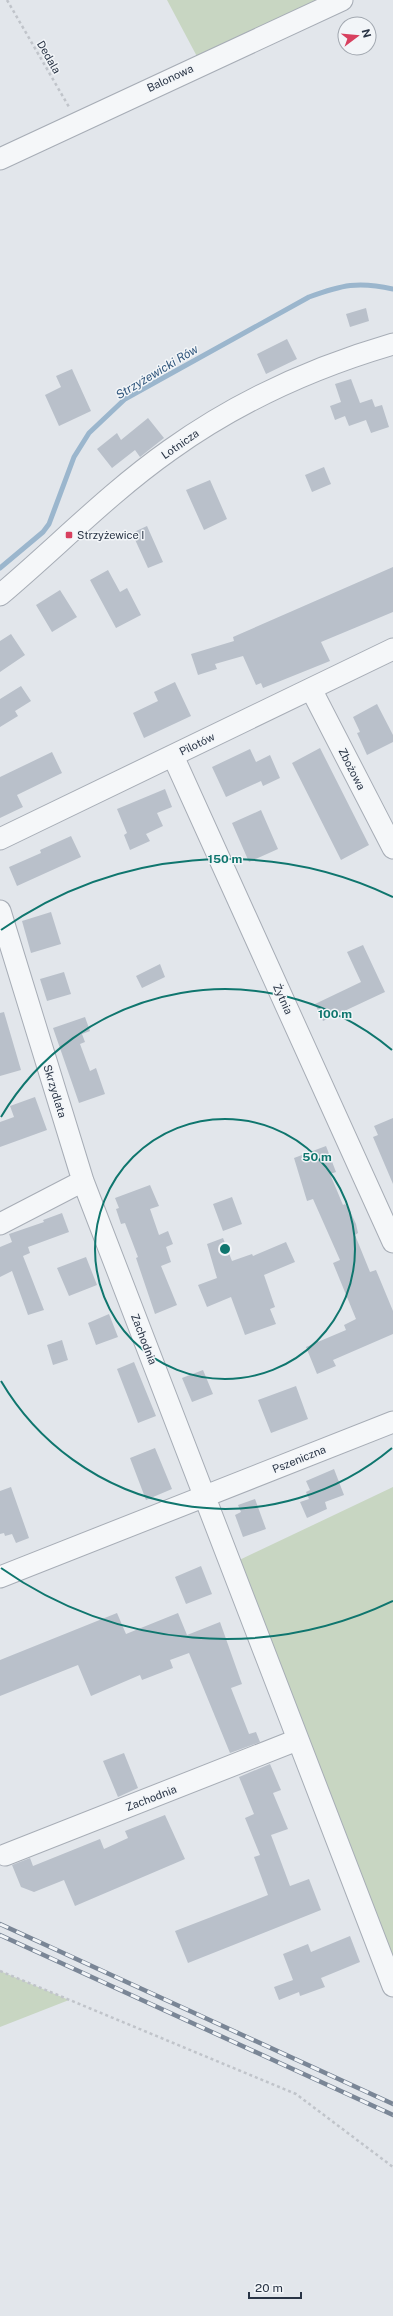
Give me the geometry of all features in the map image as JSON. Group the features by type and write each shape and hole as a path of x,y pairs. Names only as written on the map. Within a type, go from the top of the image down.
{"street":[{"name":"Balonowa","path":"0,159 77,121 342,0"},
{"name":"Lotnicza","path":"0,595 126,484 170,450 222,415 332,364 393,344"},
{"name":"Pilotów","path":"0,839 393,649"},
{"name":"Zbożowa","path":"311,689 393,848"},
{"name":"Żytnia","path":"174,756 393,1242"},
{"name":"Skrzydlata","path":"0,910 83,1181"},
{"path":"0,1224 83,1181"},
{"name":"Zachodnia","path":"83,1181 393,1986"},
{"name":"Pszeniczna","path":"205,1496 393,1422"},
{"path":"0,1577 205,1496"},
{"name":"Zachodnia","path":"5,1855 297,1740"}],"path":[{"name":"Dedala","path":"7,0 77,121"},
{"path":"0,1972 296,2094 393,2167"}],"green space":[{"path":"167,0 321,0 201,64"},
{"path":"393,1487 393,1986 231,1564"},
{"path":"0,1971 69,2000 0,2027"}],"building":[{"path":"366,308 369,321 350,327 346,314"},
{"path":"287,339 297,359 266,374 257,354"},
{"path":"72,369 91,411 59,426 45,395 61,387 56,376"},
{"path":"351,379 360,403 372,399 375,407 382,405 389,427 371,433 366,420 349,426 345,416 335,420 330,406 341,402 335,384"},
{"path":"148,418 164,438 140,457 135,450 112,468 97,449 117,433 121,440"},
{"path":"324,467 331,484 312,492 305,475"},
{"path":"210,480 227,519 204,530 186,490"},
{"path":"147,526 163,562 148,568 132,533"},
{"path":"393,567 393,612 321,642 330,661 263,688 261,683 256,685 243,656 215,664 217,669 198,675 191,654 234,641 233,637"},
{"path":"108,570 120,592 127,588 141,615 116,628 90,580"},
{"path":"60,590 77,617 52,632 36,605"},
{"path":"11,634 25,655 0,672 0,641"},
{"path":"175,682 191,716 144,738 133,713 158,701 154,692"},
{"path":"21,686 31,701 15,711 18,716 0,727 0,699"},
{"path":"377,704 393,735 393,742 367,755 357,733 360,732 353,717"},
{"path":"320,748 369,845 341,860 292,763"},
{"path":"250,749 256,762 270,755 280,778 263,786 261,781 226,797 212,767"},
{"path":"52,752 62,773 17,795 23,807 0,818 0,777"},
{"path":"165,789 172,807 157,813 163,826 146,834 150,841 130,850 124,835 127,833 117,809"},
{"path":"261,810 278,849 249,862 232,823"},
{"path":"71,836 81,857 17,886 9,867 41,853 40,850"},
{"path":"51,912 61,944 31,953 22,921"},
{"path":"363,945 385,992 323,1021 315,1004 361,982 347,952"},
{"path":"160,964 165,977 142,988 136,976"},
{"path":"64,972 71,994 47,1001 40,979"},
{"path":"4,1012 21,1070 0,1076 0,1013"},
{"path":"85,1017 90,1031 82,1034 85,1042 80,1044 90,1071 96,1068 105,1094 79,1103 53,1028"},
{"path":"35,1097 47,1130 0,1147 0,1122 14,1117 10,1106"},
{"path":"393,1118 393,1184 373,1137 378,1135 374,1126"},
{"path":"326,1146 336,1172 330,1174 343,1205 345,1204 350,1211 356,1224 358,1233 355,1235 370,1272 376,1270 393,1311 393,1334 333,1360 336,1366 317,1374 306,1347 346,1330 344,1325 356,1319 333,1263 340,1260 313,1199 307,1201 294,1158"},
{"path":"150,1185 159,1206 150,1209 159,1235 168,1231 173,1244 166,1247 171,1262 161,1266 177,1305 155,1314 136,1258 138,1257 125,1223 121,1224 116,1209 119,1208 115,1198"},
{"path":"232,1197 242,1224 223,1231 213,1204"},
{"path":"62,1213 69,1232 28,1247 30,1253 23,1256 44,1310 28,1315 12,1271 0,1277 0,1247 12,1242 9,1234 44,1222 43,1220"},
{"path":"223,1238 232,1261 252,1254 253,1256 286,1242 295,1262 264,1275 275,1307 270,1309 276,1324 245,1335 231,1297 207,1307 198,1285 217,1278 207,1244"},
{"path":"86,1257 97,1285 69,1296 57,1268"},
{"path":"109,1314 118,1337 96,1345 88,1323"},
{"path":"62,1340 68,1360 53,1365 47,1345"},
{"path":"134,1362 156,1416 138,1423 117,1369"},
{"path":"203,1370 213,1394 192,1402 182,1378"},
{"path":"296,1386 308,1419 271,1433 258,1400"},
{"path":"155,1448 172,1489 146,1500 130,1458"},
{"path":"334,1469 344,1495 325,1502 327,1509 307,1518 300,1502 309,1499 306,1492 310,1490 306,1481"},
{"path":"11,1487 29,1538 16,1543 12,1534 5,1536 4,1533 0,1534 0,1491"},
{"path":"255,1499 266,1529 243,1537 235,1515 241,1512 238,1505"},
{"path":"201,1566 212,1594 186,1604 175,1577"},
{"path":"117,1613 126,1634 178,1613 187,1635 220,1622 242,1684 231,1688 249,1734 256,1732 260,1742 230,1753 189,1653 170,1660 173,1668 142,1680 140,1675 91,1696 78,1665 0,1696 0,1660"},
{"path":"124,1753 138,1788 118,1797 103,1761"},
{"path":"270,1764 281,1790 273,1793 288,1829 271,1835 290,1886 309,1879 321,1910 188,1963 175,1931 268,1895 254,1857 260,1855 245,1818 254,1814 239,1777"},
{"path":"165,1815 185,1859 75,1906 64,1880 34,1892 21,1887 12,1865 30,1858 33,1866 100,1839 104,1849 128,1838 125,1831"},
{"path":"350,1936 360,1962 321,1978 325,1987 300,1996 299,1992 279,2000 274,1987 293,1980 283,1954 308,1944 311,1952"}],"waterway":[{"name":"Strzyżewicki Rów","path":"0,568 43,532 49,524 74,457 89,433 125,399 309,297 341,287 360,285 370,285 393,289"}],"railway":[{"path":"0,1924 393,2104"},
{"path":"0,1935 393,2115"}],"place":[{"name":"Strzyżewice I","path":"69,535"}]}
